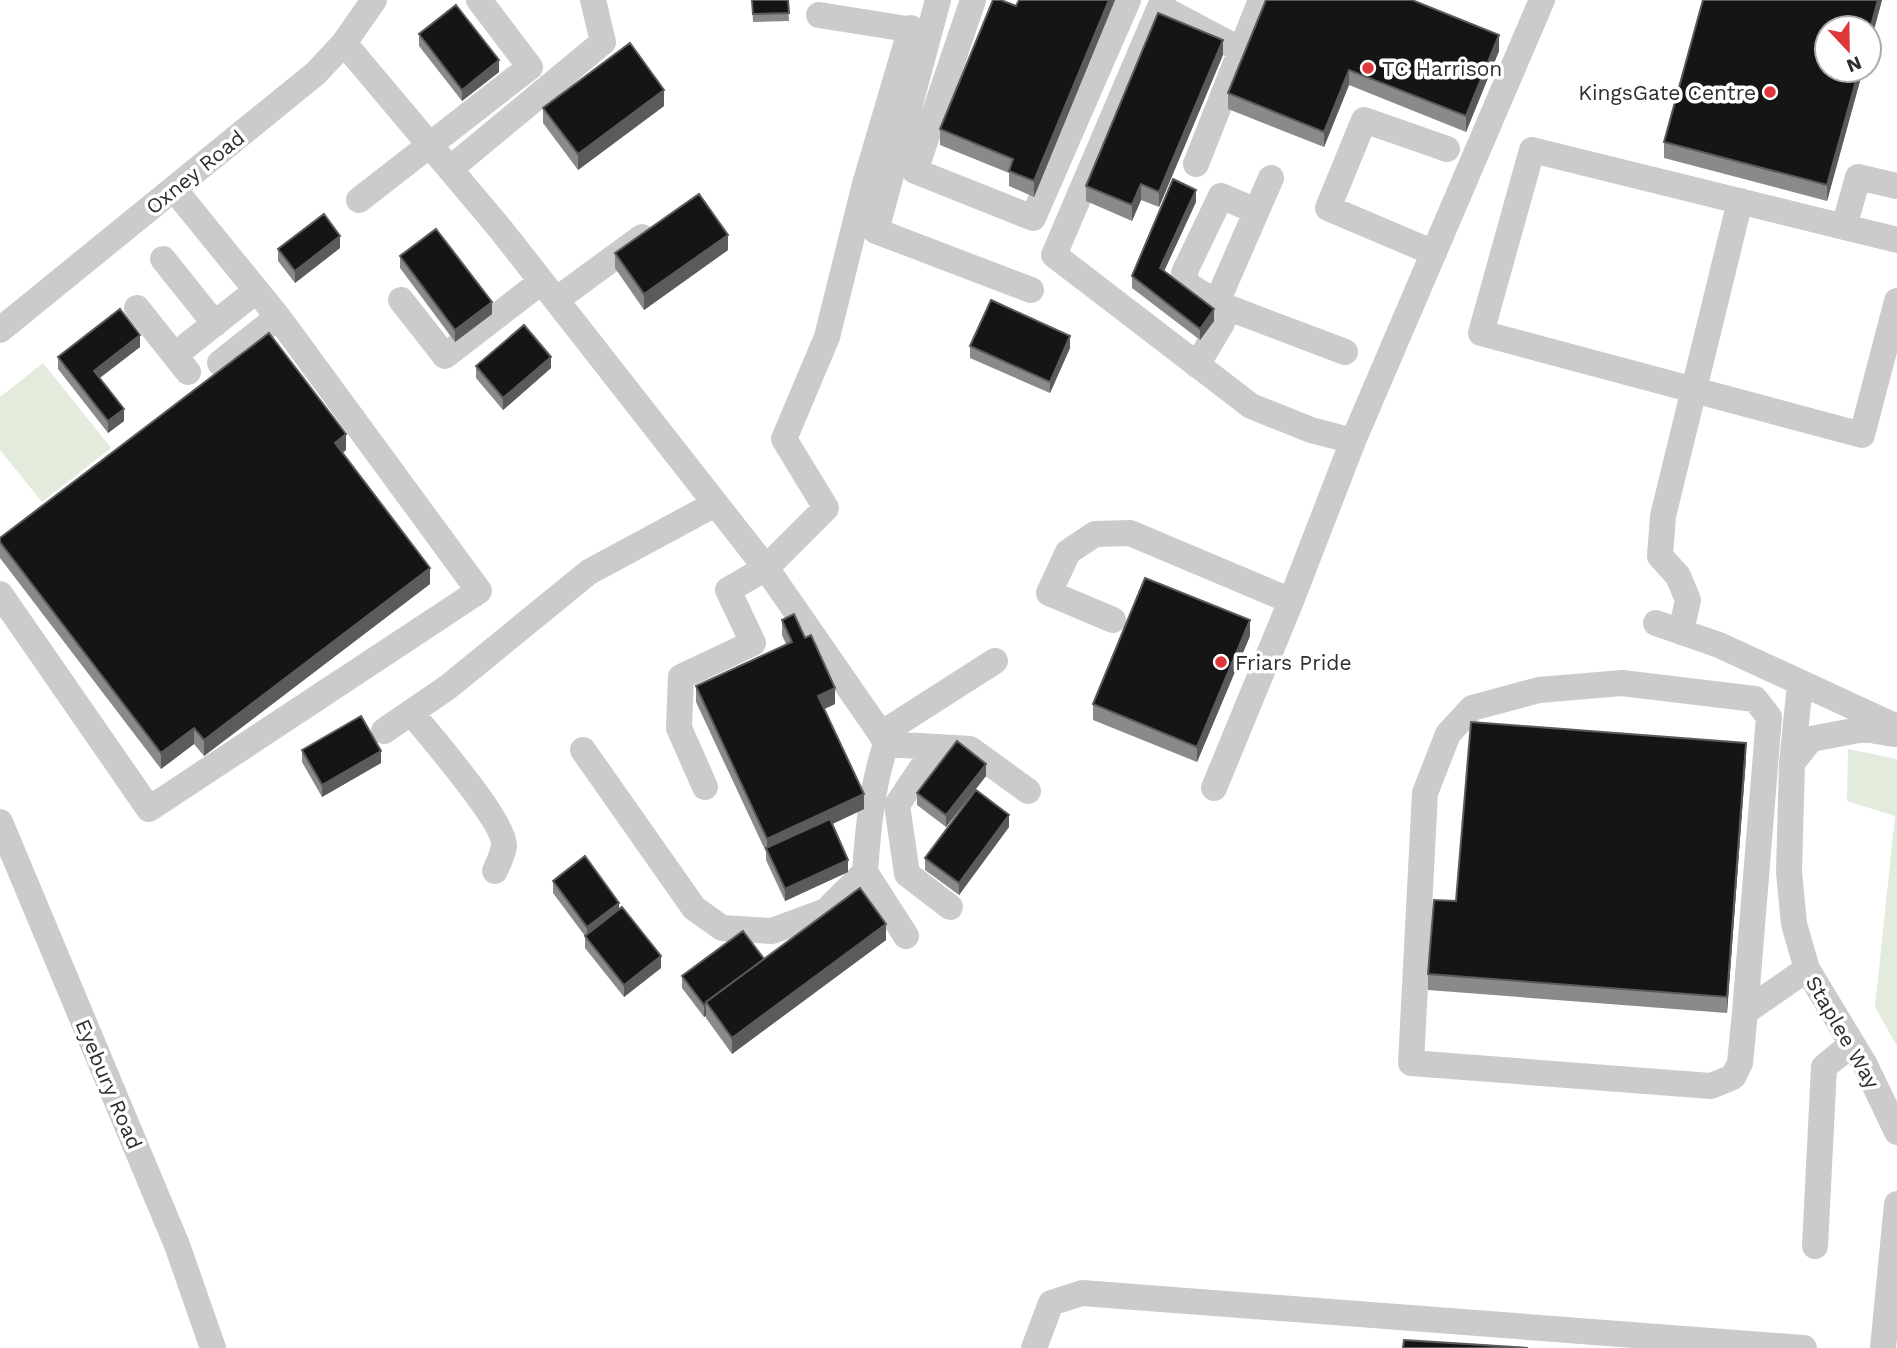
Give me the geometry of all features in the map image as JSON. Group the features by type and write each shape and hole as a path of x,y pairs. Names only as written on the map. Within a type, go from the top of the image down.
{"street":[{"name":"Oxney Road","path":"0,330 316,73 344,43 374,0"},
{"path":"359,200 530,66 479,0"},
{"path":"450,169 603,42 593,0"},
{"path":"705,787 679,728 681,677 753,643 728,590 766,568 826,508 784,439 827,337 869,171 920,30 938,0"},
{"path":"973,0 915,171 1033,218 1128,0"},
{"path":"1196,164 1261,0"},
{"path":"1214,788 1353,441 1542,0"},
{"path":"1241,50 1161,4 1054,255 1251,405 1311,430 1353,441"},
{"path":"819,15 920,30"},
{"path":"920,30 877,231 1031,290"},
{"path":"344,43 450,169 766,568 883,739 935,748 970,749 1028,791"},
{"path":"1434,253 1328,208 1364,120 1447,149"},
{"path":"1897,240 1532,150 1480,333 1862,435 1897,301"},
{"path":"1844,227 1858,177 1897,186"},
{"path":"1197,365 1222,323 1220,295 1271,178"},
{"path":"0,594 149,809 479,591 278,317 174,189"},
{"path":"1256,211 1221,196 1184,273 1188,285 1221,305 1345,352"},
{"path":"1681,632 1688,600 1678,576 1660,556 1663,516 1740,201"},
{"path":"401,300 445,356 662,223"},
{"path":"163,259 215,324"},
{"path":"137,308 181,364 215,324 256,291"},
{"path":"220,363 278,317"},
{"path":"384,730 448,687 589,572 715,504"},
{"path":"1113,620 1049,593 1068,552 1095,534 1130,533 1291,601"},
{"path":"1657,623 1719,645 1800,684 1892,723"},
{"path":"906,936 865,872 870,809 883,739 995,661"},
{"path":"1745,1012 1769,717 1755,699 1622,683 1539,690 1472,708 1448,734 1425,793 1411,1063 1711,1086 1733,1077 1740,1063 1745,1012 1807,969"},
{"name":"Staplee Way","path":"1800,684 1793,762 1789,872 1794,924 1807,969 1858,1055 1897,1132"},
{"path":"411,712 499,827 505,844 495,872"},
{"path":"1793,762 1811,739 1892,723"},
{"path":"935,748 897,806 907,874 950,907"},
{"path":"583,750 694,908 722,928 772,931 826,911 865,872"},
{"name":"Eyebury Road","path":"0,822 172,1232 211,1347"},
{"path":"1815,1246 1824,1067 1858,1055"},
{"path":"1883,1348 1897,1204"},
{"path":"1034,1348 1051,1303 1082,1293 1804,1348"}],"green space":[{"path":"43,363 111,448 42,502 0,450 0,397"},
{"path":"1848,749 1897,759 1897,1046 1875,1007 1895,816 1847,801"}],"building":[{"path":"752,0 788,0 789,13 753,14"},
{"path":"993,0 1016,6 1019,0 1109,0 1034,181 1009,171 1013,159 940,129"},
{"name":"TC Harrison","path":"1266,0 1412,0 1499,35 1466,116 1349,70 1324,132 1228,93"},
{"name":"KingsGate Centre","path":"1703,0 1878,0 1874,14 1813,14 1813,84 1855,84 1827,185 1664,142"},
{"path":"456,5 499,60 462,90 419,34"},
{"path":"1158,13 1223,40 1159,192 1141,184 1132,205 1086,186"},
{"path":"630,43 664,90 578,154 543,108"},
{"path":"1173,179 1196,190 1160,268 1214,309 1200,329 1132,276"},
{"path":"699,194 728,235 644,294 615,253"},
{"path":"324,214 340,236 295,271 278,249"},
{"path":"436,229 492,302 455,330 400,256"},
{"path":"991,300 1070,336 1050,382 970,346"},
{"path":"120,309 140,335 94,371 124,409 108,421 58,357"},
{"path":"524,325 551,357 503,398 476,366"},
{"path":"269,333 346,434 335,443 430,568 204,740 194,728 161,753 0,542 0,538"},
{"path":"1145,578 1250,620 1197,747 1093,704"},
{"path":"794,614 805,638 811,635 835,688 818,696 864,794 767,839 696,686 792,642 782,620"},
{"path":"361,716 381,751 322,785 302,750"},
{"path":"1471,722 1746,743 1727,997 1428,974 1434,900 1456,901"},
{"path":"957,741 986,764 946,815 917,793"},
{"path":"976,790 1009,815 959,883 925,858"},
{"path":"830,819 848,860 785,889 766,848"},
{"path":"585,856 619,903 587,927 553,881"},
{"path":"860,888 886,924 732,1038 706,1002"},
{"path":"622,907 661,956 624,985 585,936"},
{"path":"743,931 764,959 704,1005 682,976"},
{"path":"1404,1340 1528,1348 1403,1348"}],"place":[{"name":"TC Harrison","path":"1368,68"},
{"name":"KingsGate Centre","path":"1770,92"},
{"name":"Friars Pride","path":"1221,662"}]}
